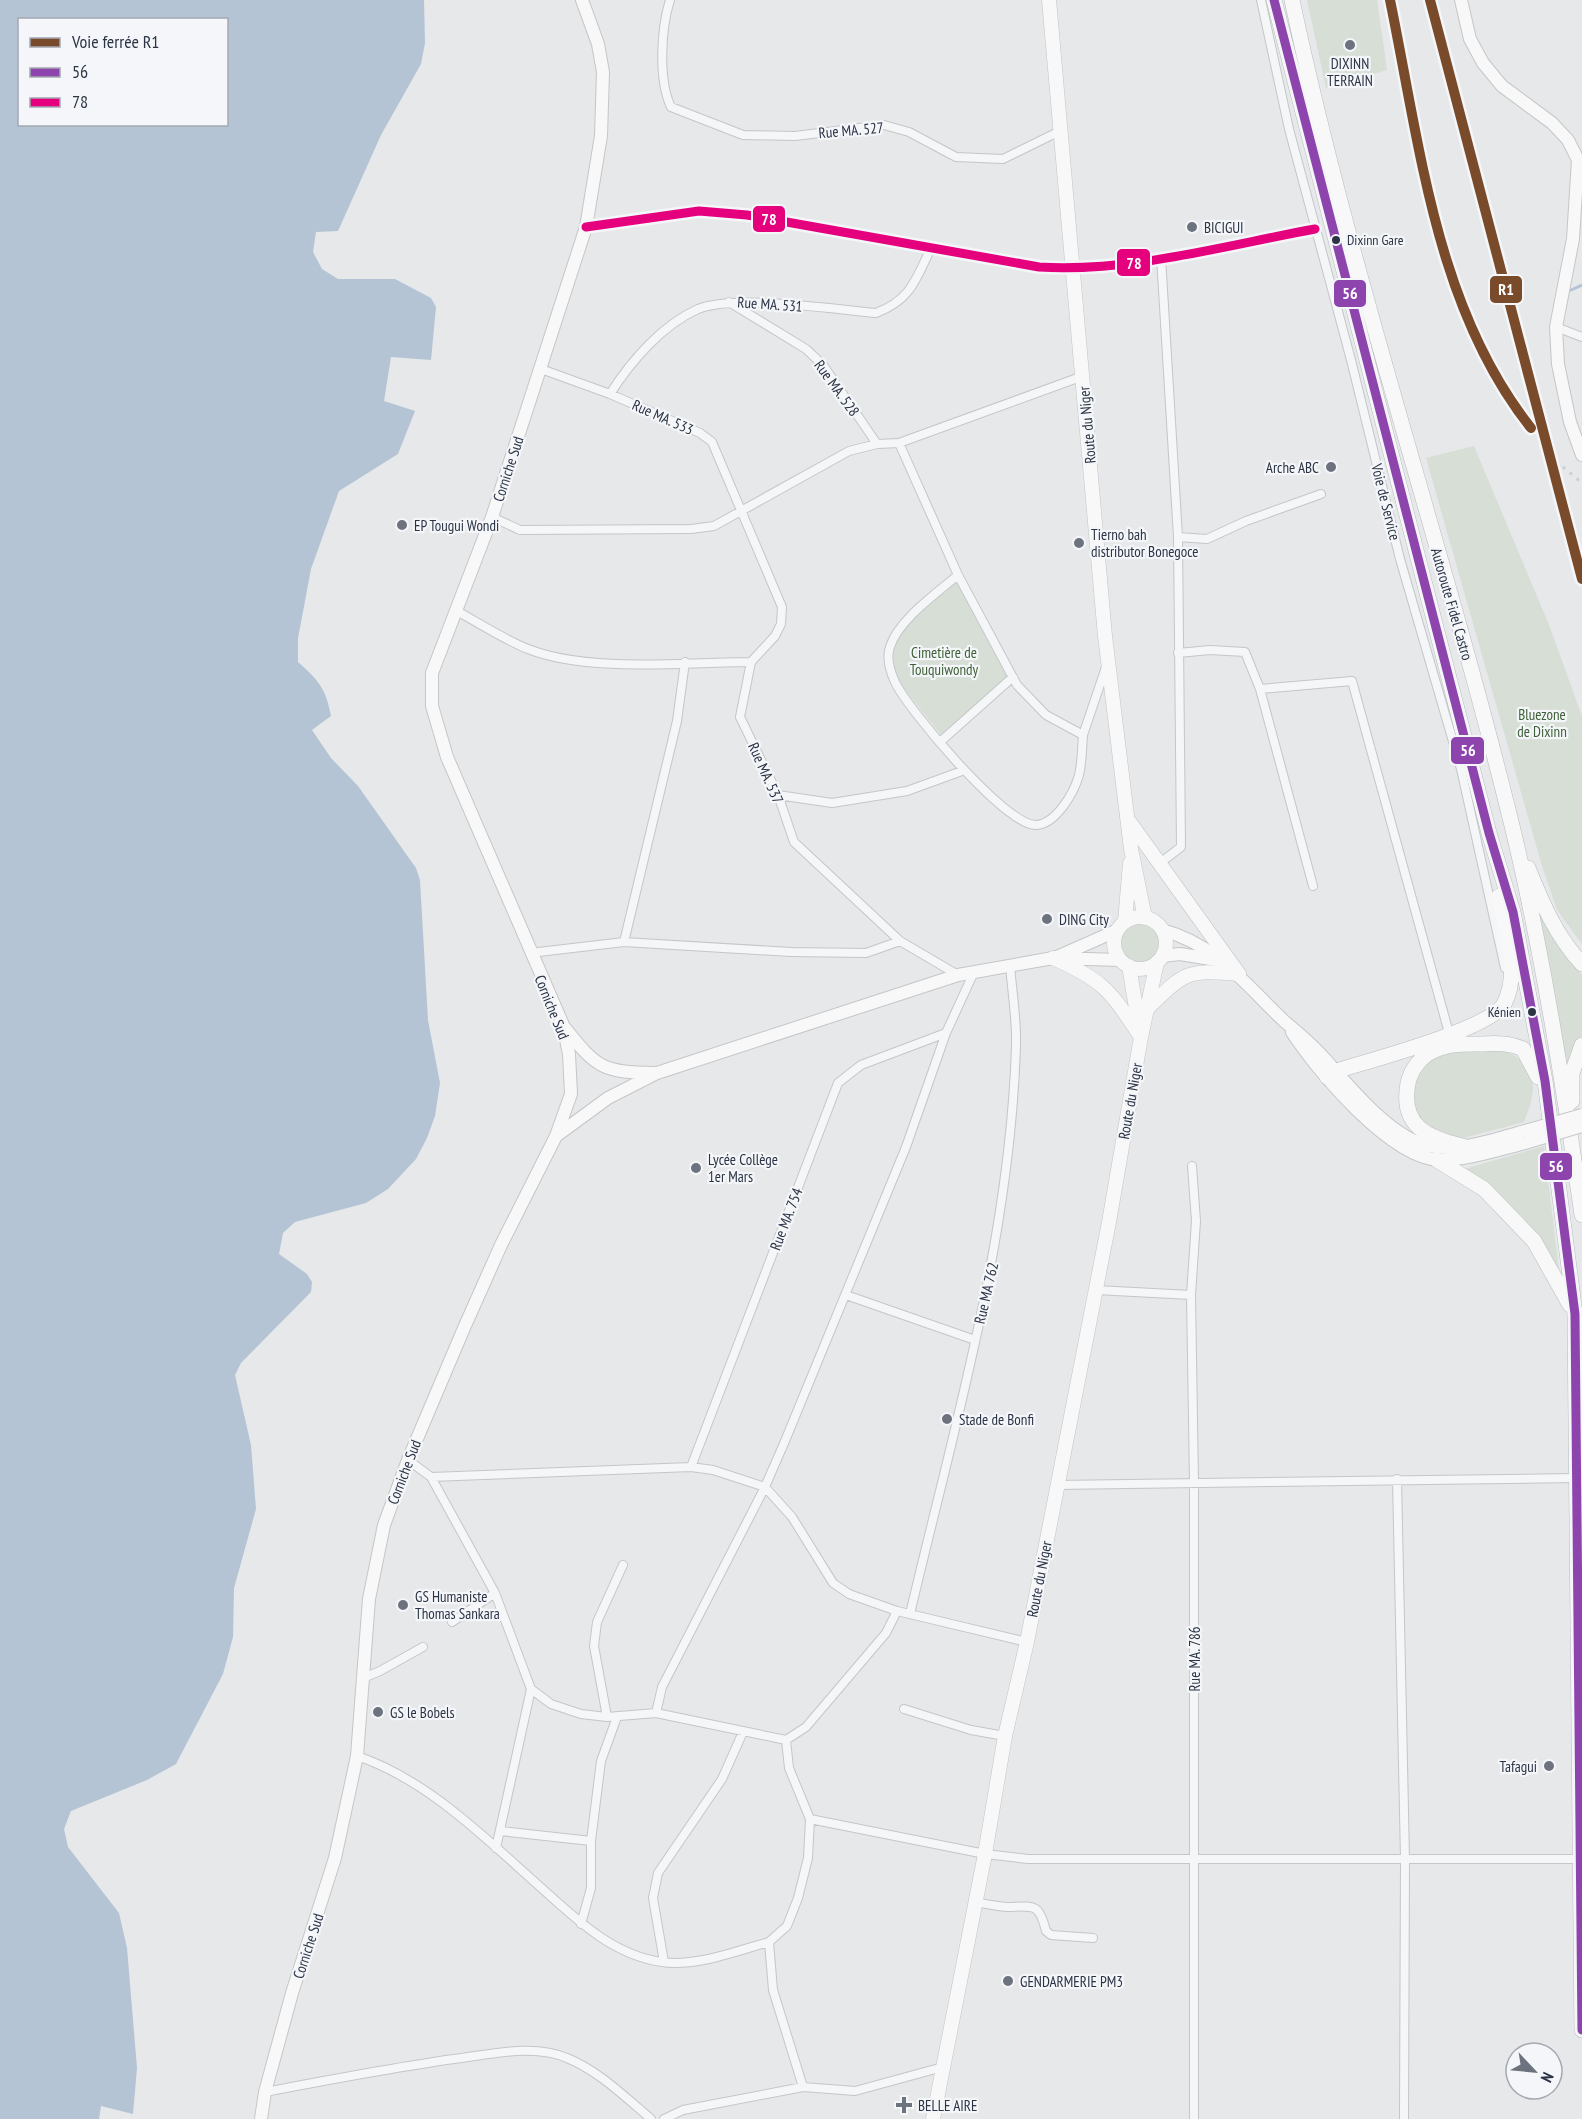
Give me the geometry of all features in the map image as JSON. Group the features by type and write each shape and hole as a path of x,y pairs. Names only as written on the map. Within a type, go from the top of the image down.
{"highway":[{"name":"Autoroute Fidel Castro","path":"1274,0 1489,833 1513,912 1548,1102 1575,1314 1582,2030"},
{"name":"Autoroute Fidel Castro","path":"1292,0 1318,121 1347,232 1515,838 1540,955 1582,1215"},
{"path":"1332,1074 1478,1025 1504,1004 1510,982 1510,958 1489,833"},
{"path":"1515,838 1546,911 1563,942 1582,964"},
{"path":"1463,1146 1441,1141 1423,1131 1406,1109 1405,1098 1410,1073 1431,1052 1452,1044 1514,1045 1523,1049 1534,1065 1548,1102"},
{"path":"1571,1137 1572,1073 1582,1045"},
{"path":"1437,1160 1484,1189 1534,1241 1575,1314"}],"main road":[{"name":"Corniche Sud","path":"261,2119 265,2092 292,1993 335,1858 357,1756 369,1599 384,1526 408,1460 501,1245 556,1136 571,1094 570,1054 563,1025 447,757 432,706 432,674 492,517 586,227 601,136 603,72 598,44 582,0"},
{"name":"Route du Niger","path":"1048,0 1108,660 1131,849 1145,918"},
{"path":"1461,0 1470,39 1483,63 1502,86 1552,123 1568,140 1578,160 1577,236 1556,327 1560,375 1570,422 1582,456"},
{"path":"1128,820 1239,974"},
{"name":"Route du Niger","path":"1121,926 1131,849"},
{"path":"1053,958 1121,926 1145,918 1162,930 1186,936 1239,974 1285,1021 1311,1042 1332,1074 1392,1142 1412,1153 1437,1160 1463,1158 1582,1115"},
{"path":"1121,926 1114,945 1125,963"},
{"path":"1160,959 1165,947 1162,930"},
{"path":"556,1136 608,1098 657,1072 958,975 1053,958 1125,963 1144,968 1160,959 1190,955 1222,961"},
{"path":"1053,958 1085,972 1101,983 1141,1037"},
{"name":"Route du Niger","path":"933,2119 985,1854 1005,1736 1027,1642 1096,1290 1141,1037 1160,959"},
{"name":"Route du Niger","path":"1125,963 1141,1037"},
{"path":"1148,1008 1176,981 1187,974 1201,970 1239,974"},
{"path":"563,1025 596,1063 618,1072 657,1072"},
{"path":"1332,1074 1401,1134 1423,1144 1442,1147 1463,1146 1582,1126"}],"street":[{"name":"Rue MA. 527","path":"670,0 664,20 664,92 671,107 743,135 795,136 884,125 909,132 956,157 1003,159 1060,131"},
{"name":"Voie de Service","path":"1261,0 1289,129 1352,360 1400,559 1461,769 1504,962 1504,1004"},
{"path":"586,227 699,211 747,214 1039,267 1073,269 1161,257 1316,229"},
{"name":"Rue MA. 531","path":"610,394 629,365 678,320 700,309 729,302 876,313 893,307 912,288 931,248"},
{"path":"1160,863 1181,847 1178,537 1161,257"},
{"name":"Rue MA. 528","path":"729,302 806,349 823,365 877,444"},
{"path":"1556,327 1582,338"},
{"name":"Rue MA. 533","path":"541,369 610,394 700,433 712,442 740,513"},
{"path":"492,517 520,530 691,529 714,526 849,451 877,444 899,444 1083,376"},
{"path":"899,444 958,575 1013,677 1046,715 1083,735"},
{"path":"1178,537 1207,539 1246,521 1321,494"},
{"path":"455,610 527,649 553,657 623,664 751,662 776,636 781,624 782,607 740,513"},
{"path":"958,575 899,628 888,662 895,683 962,771 1021,821 1036,825 1051,820 1065,802 1078,776 1083,735 1108,660"},
{"path":"1178,653 1209,650 1245,652 1260,689 1313,886"},
{"path":"624,942 677,721 685,662"},
{"name":"Rue MA. 537","path":"751,662 740,717 778,795 794,842 900,941 958,975"},
{"path":"940,742 1013,677"},
{"path":"1260,689 1352,681 1449,1033"},
{"path":"778,795 832,803 907,791 962,771"},
{"path":"530,953 624,942 791,952 866,953 900,941"},
{"name":"Rue MA 762","path":"910,1614 993,1262 1009,1140 1016,1045 1010,965"},
{"path":"656,1713 663,1687 765,1487 906,1147 946,1033 974,972"},
{"name":"Rue MA. 754","path":"691,1467 838,1083 861,1065 946,1033"},
{"name":"Rue MA. 786","path":"1191,1167 1196,1221 1191,1295 1194,1482 1192,1860 1194,2119"},
{"path":"1096,1290 1191,1295"},
{"path":"846,1295 975,1340"},
{"path":"408,1460 431,1477 495,1593 531,1689 551,1704 581,1714 612,1717 656,1713 786,1740 806,1727 886,1633 897,1611"},
{"path":"431,1477 691,1467 713,1470 765,1487 792,1517 833,1583 864,1601 1027,1642"},
{"path":"1056,1485 1576,1478"},
{"path":"1397,1479 1405,1859 1404,2119"},
{"path":"581,1924 591,1888 591,1841 602,1761 612,1717 594,1646 597,1622 623,1565"},
{"path":"453,1622 495,1593"},
{"path":"362,1679 423,1647"},
{"path":"496,1848 531,1689"},
{"path":"904,1709 971,1730 1005,1736"},
{"path":"664,1962 653,1898 658,1873 722,1779 743,1732"},
{"path":"357,1756 384,1765 421,1788 496,1848 581,1924 621,1949 639,1957 664,1962 708,1958 769,1942 787,1926 798,1898 808,1858 810,1819 789,1768 786,1740"},
{"path":"810,1819 985,1854 1028,1859 1580,1859"},
{"path":"500,1831 591,1841"},
{"path":"975,1902 1006,1907 1029,1905 1037,1909 1042,1916 1046,1931 1051,1935 1093,1938"},
{"path":"769,1942 773,1990 803,2087"},
{"path":"265,2092 377,2070 499,2053 539,2051 566,2057 603,2079 651,2119"},
{"path":"664,2119 683,2109 803,2087 855,2091 943,2067"}],"green space":[{"name":"DIXINN TERRAIN","path":"1307,0 1377,0 1387,70 1326,88"},
{"name":"Bluezone de Dixinn","path":"1474,446 1549,625 1582,716 1582,944 1557,910 1542,866 1426,458"},
{"name":"Cimetière de Touquiwondy","path":"957,580 1009,677 942,736 897,680 888,662 902,629"},
{"path":"1530,893 1556,941 1582,975 1582,1036 1573,1049 1566,1089"},
{"path":"1139,920 1155,927 1162,943 1155,959 1139,966 1123,959 1116,943 1123,927"},
{"path":"1502,1049 1523,1063 1532,1079 1532,1098 1524,1122 1452,1141 1438,1138 1411,1108 1412,1083 1420,1069 1440,1055 1452,1052"},
{"path":"1544,1146 1560,1279 1464,1169"}],"water":[{"path":"0,0 424,0 425,43 421,64 381,135 338,231 316,232 313,252 322,269 338,279 395,279 431,298 436,307 431,360 391,357 384,401 415,411 398,454 339,491 311,569 298,638 298,662 320,685 327,698 331,716 312,730 331,758 358,786 416,868 420,880 428,1020 440,1083 435,1116 416,1159 388,1189 366,1203 295,1222 283,1233 279,1254 307,1274 312,1282 311,1292 241,1363 235,1375 251,1445 256,1509 234,1588 233,1637 223,1674 176,1764 147,1780 71,1811 64,1829 68,1847 119,1913 127,1948 137,2068 133,2114 101,2106 99,2119 0,2119"}],"waterway":[{"path":"1571,290 1582,285"}],"railway":[{"path":"1390,0 1432,204 1462,303 1477,343 1501,386 1537,436"},
{"path":"1556,461 1582,483"}],"rail line":[{"name":"R1","path":"1390,0 1423,168 1436,224 1453,279 1473,331 1499,381 1531,428"},
{"name":"R1","path":"1430,0 1582,579"}],"transit line":[{"name":"56","path":"1274,0 1489,833 1513,912 1545,1081 1575,1314 1582,2030"},
{"name":"78","path":"586,227 699,211 747,215 1039,267 1073,268 1142,262 1315,229"}],"place":[{"name":"DIXINN TERRAIN","path":"1350,45"},
{"name":"BICIGUI","path":"1192,227"},
{"name":"Dixinn Gare","path":"1336,240"},
{"name":"Arche ABC","path":"1331,467"},
{"name":"EP Tougui Wondi","path":"402,525"},
{"name":"Tierno bah distributor Bonegoce","path":"1079,543"},
{"name":"DING City","path":"1047,919"},
{"name":"Kénien","path":"1532,1012"},
{"name":"Lycée Collège 1er Mars","path":"696,1168"},
{"name":"Stade de Bonfi","path":"947,1419"},
{"name":"GS Humaniste Thomas Sankara","path":"403,1605"},
{"name":"GS le Bobels","path":"378,1712"},
{"name":"Tafagui","path":"1549,1766"},
{"name":"GENDARMERIE PM3","path":"1008,1981"},
{"name":"BELLE AIRE","path":"904,2105"}]}
